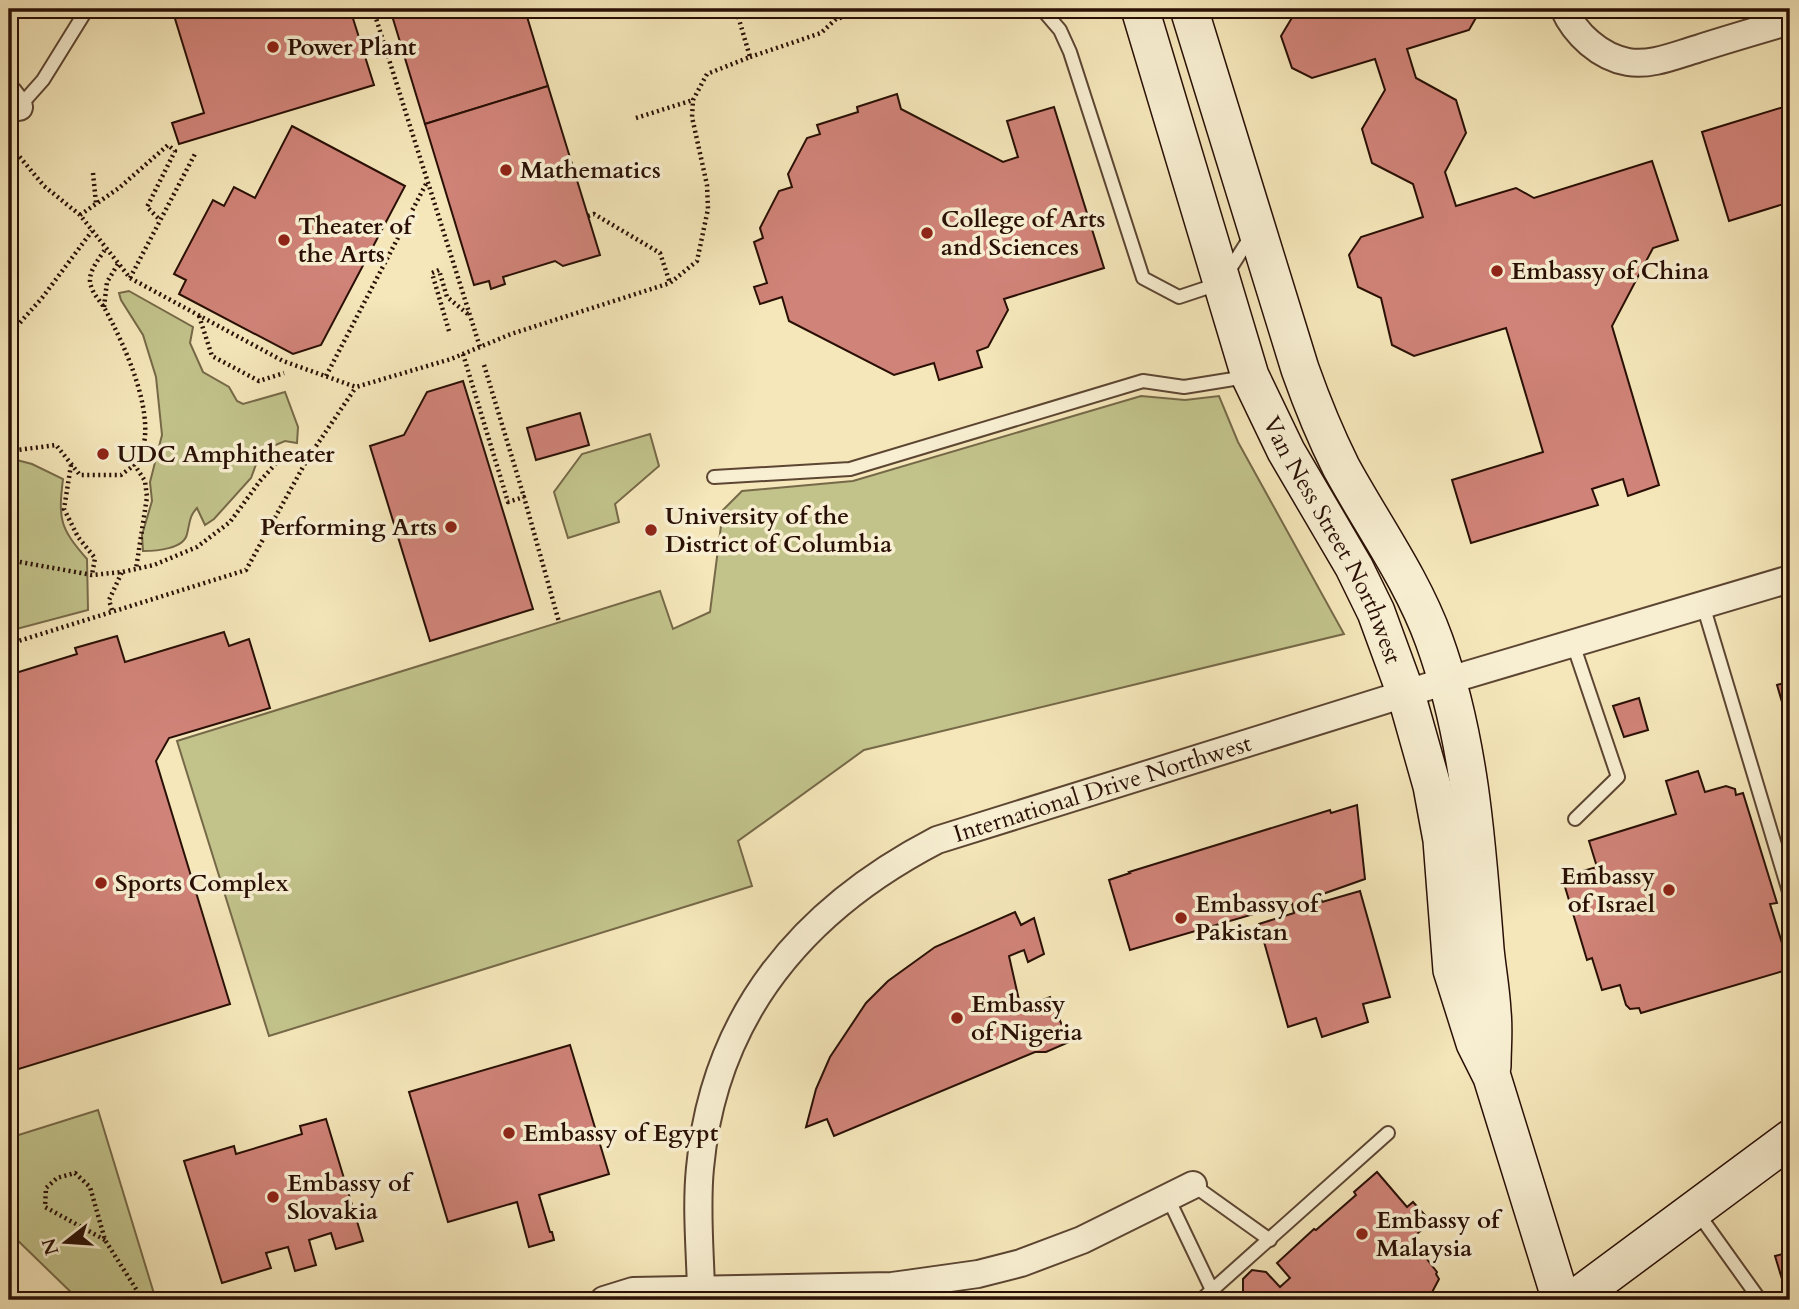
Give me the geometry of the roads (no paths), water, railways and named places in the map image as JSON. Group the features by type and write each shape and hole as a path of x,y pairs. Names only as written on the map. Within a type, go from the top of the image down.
{"main road":[{"name":"Van Ness Street Northwest","path":"1140,9 1250,376 1286,451 1354,567 1376,612 1406,694 1432,786 1442,840 1452,970 1475,1043 1493,1077 1561,1300"},
{"name":"Van Ness Street Northwest","path":"1189,9 1317,418 1341,467 1410,589 1434,640 1446,681 1465,757 1479,857 1492,1013 1493,1077"},
{"path":"1573,1300 1790,1139"}],"street":[{"path":"1564,9 1580,35 1602,50 1630,62 1654,61 1790,21"},
{"name":"International Drive Northwest","path":"701,1290 698,1192 700,1167 707,1119 729,1050 751,1006 777,965 813,926 889,866 937,839 1446,681 1790,579"},
{"path":"604,1300 633,1291 892,1286 978,1274 1062,1248 1193,1185"}],"lane":[{"path":"14,100 43,80 87,9"},
{"path":"1042,9 1060,30 1070,52 1143,278 1179,297 1221,282 1256,228"},
{"path":"714,477 850,469 1143,382 1184,387 1250,376"},
{"path":"1703,605 1790,895"},
{"path":"1573,644 1618,777 1575,819"},
{"path":"1201,1300 1388,1133"},
{"path":"1193,1185 1270,1240"},
{"path":"1168,1198 1212,1290"},
{"path":"1696,1210 1760,1300"}],"place":[{"name":"Power Plant","path":"273,47"},
{"name":"Mathematics","path":"506,170"},
{"name":"College of Arts and Sciences","path":"927,233"},
{"name":"Theater of the Arts","path":"284,240"},
{"name":"Embassy of China","path":"1497,271"},
{"name":"UDC Amphitheater","path":"103,454"},
{"name":"Performing Arts","path":"451,527"},
{"name":"University of the District of Columbia","path":"651,530"},
{"name":"Sports Complex","path":"101,883"},
{"name":"Embassy of Israel","path":"1669,890"},
{"name":"Embassy of Pakistan","path":"1181,918"},
{"name":"Embassy of Nigeria","path":"957,1018"},
{"name":"Embassy of Egypt","path":"509,1133"},
{"name":"Embassy of Slovakia","path":"273,1197"},
{"name":"Embassy of Malaysia","path":"1362,1234"}]}
